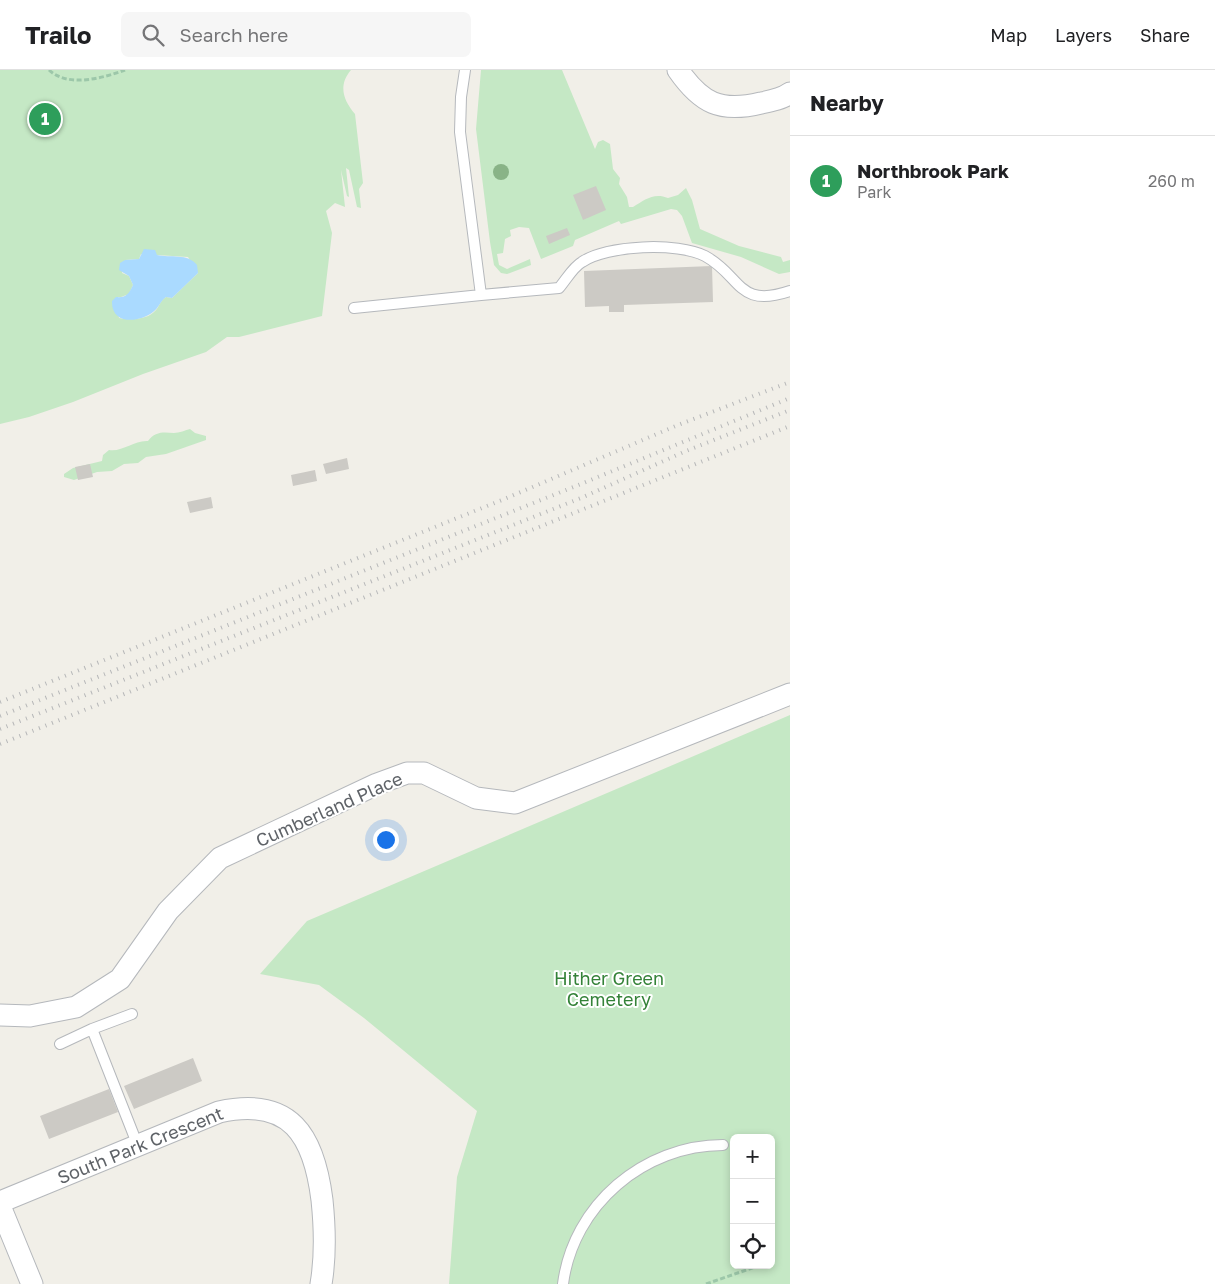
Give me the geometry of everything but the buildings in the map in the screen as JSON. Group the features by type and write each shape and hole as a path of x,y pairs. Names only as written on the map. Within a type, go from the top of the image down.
{"street":[{"path":"678,70 692,89 720,106 750,106 788,100"},
{"name":"Cumberland Place","path":"0,1015 30,1016 76,1007 120,979 168,911 220,858 376,784 407,773 424,773 476,798 515,803 790,694"},
{"name":"South Park Crescent","path":"0,1202 219,1112 250,1107 265,1110 292,1124 303,1135 316,1161 326,1241 321,1284"},
{"path":"0,1206 32,1284"}],"lane":[{"path":"465,70 461,97 460,132 481,295"},
{"path":"354,308 559,288 580,262 599,254 663,246 682,248 703,255 719,264 739,287 752,295 768,297 790,291"},
{"path":"60,1044 92,1029 132,1014"},
{"path":"92,1029 138,1146"},
{"path":"563,1284 566,1263 588,1215 620,1182 645,1164 677,1151 700,1145 723,1145"}],"path":[{"path":"49,70 66,78 81,80 97,78 125,70"},
{"path":"706,1284 749,1269"}],"green space":[{"path":"0,70 351,70 344,81 343,87 347,103 355,114 363,183 359,189 361,208 357,207 349,170 346,168 349,197 347,196 341,170 345,207 335,203 326,211 332,233 322,316 239,337 227,337 206,352 143,374 73,402 29,417 0,424","holes":["141,254 188,257 198,273 172,298 166,297 149,316 134,319 119,318 116,297 129,294 133,285 129,276 122,273 125,260 139,259"]},
{"path":"481,70 562,70 595,149 598,142 603,140 610,144 613,169 620,178 619,184 627,197 629,207 633,207 645,199 654,196 668,198 678,195 686,188 692,200 700,229 739,246 781,257 783,262 790,260 790,272 779,274 741,257 692,243 682,216 677,210 671,209 621,224 619,221 575,240 573,246 541,259 529,228 519,227 510,230 511,236 505,239 503,253 497,254 499,265 507,269 530,259 531,265 507,274 501,273 494,265 490,242 476,129"},
{"path":"190,429 195,433 206,436 206,440 166,454 146,457 138,463 124,464 112,471 97,472 74,480 64,477 64,474 73,468 102,461 103,455 109,450 148,441 154,435 160,433 176,433"},
{"name":"Hither Green Cemetery","path":"790,715 790,1284 449,1284 457,1177 477,1111 364,1018 319,985 260,974 307,921"}],"water":[{"path":"144,249 155,250 157,255 189,259 197,265 198,273 172,298 166,297 162,300 155,310 147,316 127,320 116,314 112,301 116,297 127,295 133,285 129,276 119,270 120,263 125,260 139,259"}],"railway":[{"path":"0,702 502,500 678,425 790,382"},
{"path":"0,716 576,486 790,398"},
{"path":"0,729 581,498 686,451 790,410"},
{"path":"0,744 790,426"}],"place":[{"name":"Northbrook Park","path":"45,119"}]}
